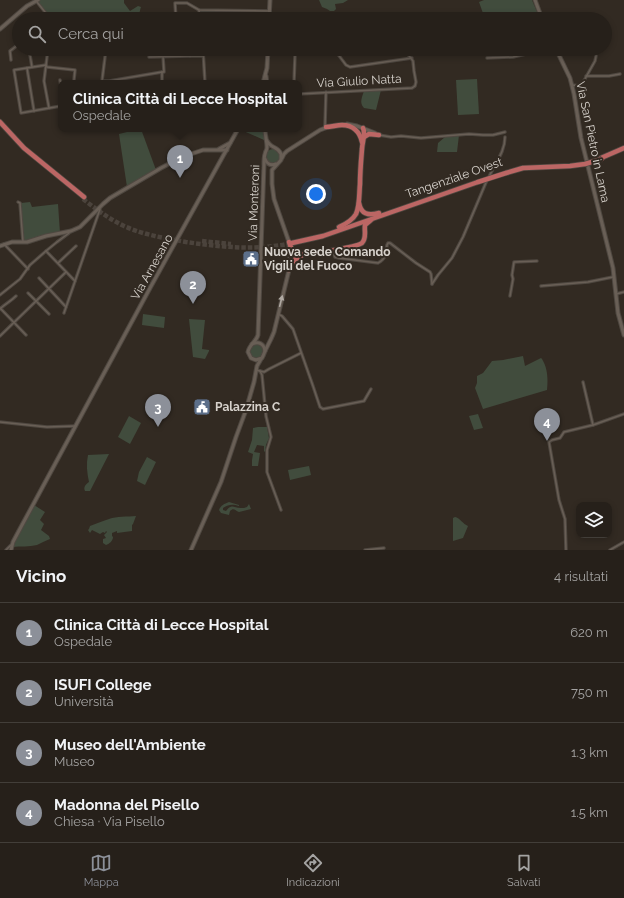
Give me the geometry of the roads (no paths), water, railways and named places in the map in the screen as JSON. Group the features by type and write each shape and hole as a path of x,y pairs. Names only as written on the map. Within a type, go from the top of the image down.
{"highway":[{"path":"0,122 24,148 84,198 26,152 0,125"},
{"path":"325,127 347,125 355,129 361,136 362,146 359,198 361,210 368,214 393,210"},
{"path":"361,136 365,133 364,128"},
{"path":"361,136 369,134 379,135"},
{"name":"Tangenziale Ovest","path":"291,242 322,234 519,167 575,164 601,158 624,149"},
{"path":"322,234 350,221 356,212 359,198"},
{"path":"289,270 297,257 358,245 365,238 365,225 369,221 391,213 393,210"},
{"name":"Tangenziale Ovest","path":"291,242 313,238 393,210"},
{"path":"335,231 336,232 354,226 361,228 365,233"},
{"path":"291,242 293,252 299,255 304,255"}],"main road":[{"path":"19,12 37,0"},
{"path":"269,11 270,0"},
{"path":"535,0 539,12"},
{"path":"0,29 12,18"},
{"path":"267,56 267,80"},
{"name":"Via San Pietro in Lama","path":"559,56 572,85 581,138 615,277 618,313 624,335"},
{"path":"264,80 266,74"},
{"path":"281,160 284,154 325,127 343,124 354,125 379,135"},
{"name":"Via Arnesano","path":"11,550 13,542 150,288 237,132"},
{"name":"Via Monteroni","path":"251,358 248,354 248,349 257,339 258,335 264,157 267,147 265,132"},
{"path":"266,139 269,145 276,148 281,154 281,160"},
{"path":"218,150 232,142"},
{"name":"Via Monteroni","path":"266,151 276,148 286,150 293,148"},
{"path":"2,245 72,231 80,227 100,207 116,194 182,157 204,150 227,150"},
{"path":"218,150 222,152 223,157"},
{"name":"Via Monteroni","path":"264,157 270,165 278,164 281,160"},
{"path":"191,550 221,482 246,410 259,362 264,356 274,332 289,270 291,242 274,199 272,188 272,173 278,164"},
{"path":"252,344 262,344 265,351"},
{"path":"251,358 256,360 262,358"},
{"path":"251,358 258,370"}],"street":[{"path":"37,0 45,12"},
{"path":"176,12 175,3 187,3 199,10 269,11"},
{"path":"11,60 10,51 12,49"},
{"path":"30,56 32,67"},
{"path":"47,56 44,81 49,108"},
{"path":"102,80 105,56"},
{"path":"149,56 203,56 205,80"},
{"path":"162,80 162,72 164,72 163,56"},
{"path":"294,80 295,56"},
{"path":"339,56 347,66 350,67 412,58"},
{"path":"487,58 517,56"},
{"path":"572,85 581,86 596,56"},
{"name":"Via Giulio Natta","path":"302,94 412,88 415,86 416,79 412,58"},
{"path":"58,106 20,113 14,70 47,66 75,70 74,80"},
{"path":"27,68 34,111"},
{"path":"114,80 162,72"},
{"path":"586,76 609,76 620,74"},
{"path":"325,127 326,92"},
{"path":"379,135 421,138 469,134 493,135 505,132"},
{"path":"333,250 334,255 339,258 378,263 384,258 387,245 390,243 430,272 432,284 452,258 463,237 490,173 503,149 505,136"},
{"path":"18,202 20,203 22,242"},
{"path":"64,313 100,207"},
{"path":"0,295 20,279 28,268 46,251 72,231"},
{"path":"2,245 28,268"},
{"path":"58,264 76,246"},
{"path":"46,251 75,281"},
{"path":"510,296 514,262 537,260"},
{"path":"0,336 66,272"},
{"path":"541,286 588,282 615,277"},
{"path":"39,278 66,306"},
{"path":"616,294 624,292"},
{"path":"28,293 49,314"},
{"path":"16,296 0,309 26,335"},
{"path":"278,314 282,316 292,327 321,408 364,401 371,389"},
{"path":"258,370 264,372 301,353"},
{"path":"258,370 262,375 266,416 271,437 266,450 267,472 281,510"},
{"path":"583,382 593,425"},
{"path":"566,550 565,519 559,500 549,442 560,438 564,432 593,425 624,414"},
{"path":"0,422 47,427 76,426"},
{"path":"6,550 13,542"},
{"path":"610,550 624,542"},
{"path":"365,550 384,548"}],"tunnel":[{"path":"83,199 108,217 124,226 139,232 162,238 225,247 252,248 292,243"},
{"path":"202,241 231,244"}],"place":[{"name":"Clinica Città di Lecce Hospital","path":"180,178"},
{"name":"Nuova sede Comando Vigili del Fuoco","path":"251,259"},
{"name":"ISUFI College","path":"193,304"},
{"name":"Palazzina C","path":"202,407"},
{"name":"Museo dell'Ambiente","path":"158,427"},
{"name":"Madonna del Pisello","path":"547,441"}]}
